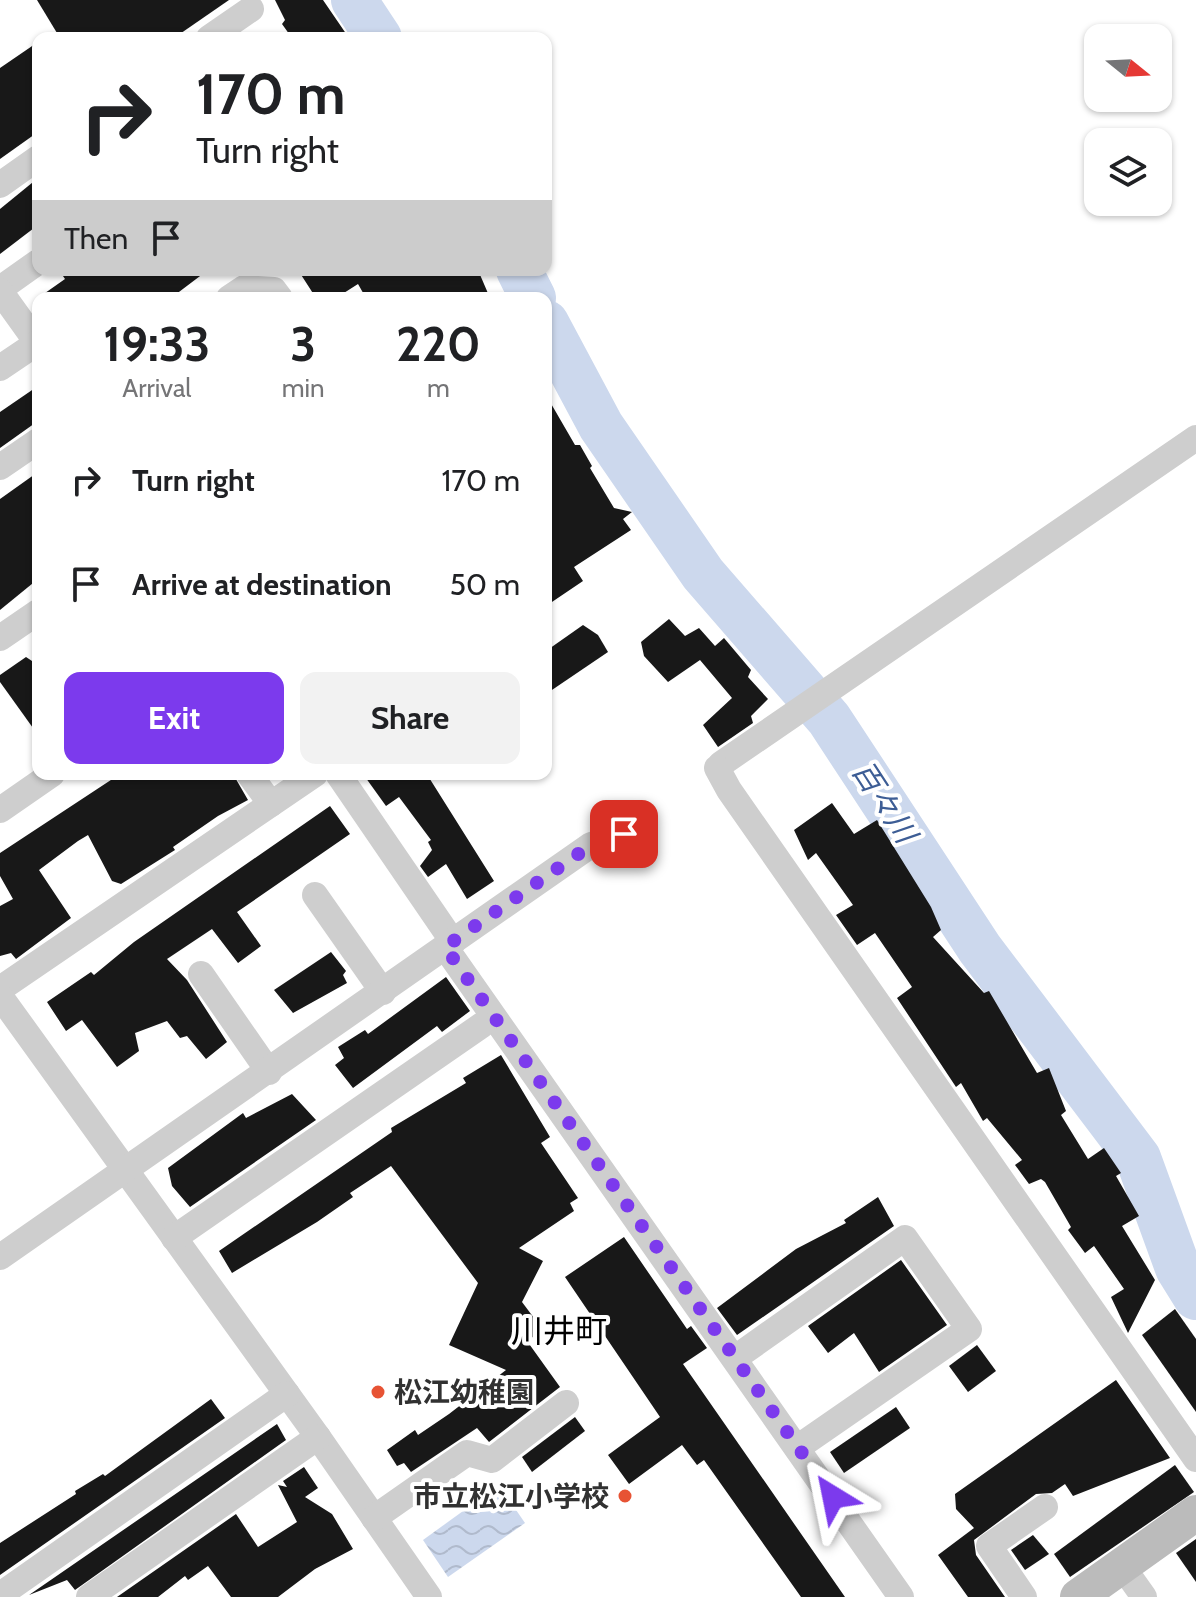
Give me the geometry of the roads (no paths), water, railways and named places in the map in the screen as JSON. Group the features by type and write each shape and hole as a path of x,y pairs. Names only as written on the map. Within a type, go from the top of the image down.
{"street":[{"path":"218,32 251,9"},
{"path":"0,185 32,162"},
{"path":"32,266 0,290 32,335"},
{"path":"238,292 244,288 263,286"},
{"path":"0,368 32,348"},
{"path":"1196,438 831,686 719,766 1196,1459"},
{"path":"0,467 32,445"},
{"path":"0,638 32,616"},
{"path":"0,810 43,780"},
{"path":"253,780 271,804"},
{"path":"0,989 306,780"},
{"path":"342,780 449,944 901,1597"},
{"path":"0,1257 591,845 624,834"},
{"path":"315,895 383,992"},
{"path":"201,974 269,1072"},
{"path":"0,996 318,1437 426,1596"},
{"path":"174,1238 482,1025"},
{"path":"735,1358 905,1238 969,1329 797,1448"},
{"path":"0,1595 287,1394"},
{"path":"374,1518 467,1453 492,1460 566,1403"},
{"path":"89,1597 318,1437"},
{"path":"1024,1597 989,1546 1045,1507"},
{"path":"1078,1597 1196,1513"},
{"path":"1122,1566 1144,1597"}],"water":[{"path":"499,1485 525,1523 448,1577 423,1540"}],"waterway":[{"name":"百々川","path":"354,0 375,32"},
{"name":"百々川","path":"522,276 530,292"},
{"name":"百々川","path":"552,334 601,426 703,574 829,719 980,949 1138,1158 1178,1268 1196,1297"}],"place":[{"name":"松江幼稚園","path":"378,1392"},
{"name":"市立松江小学校","path":"625,1496"}],"district":[{"name":"川井町","path":"559,1331"}]}
